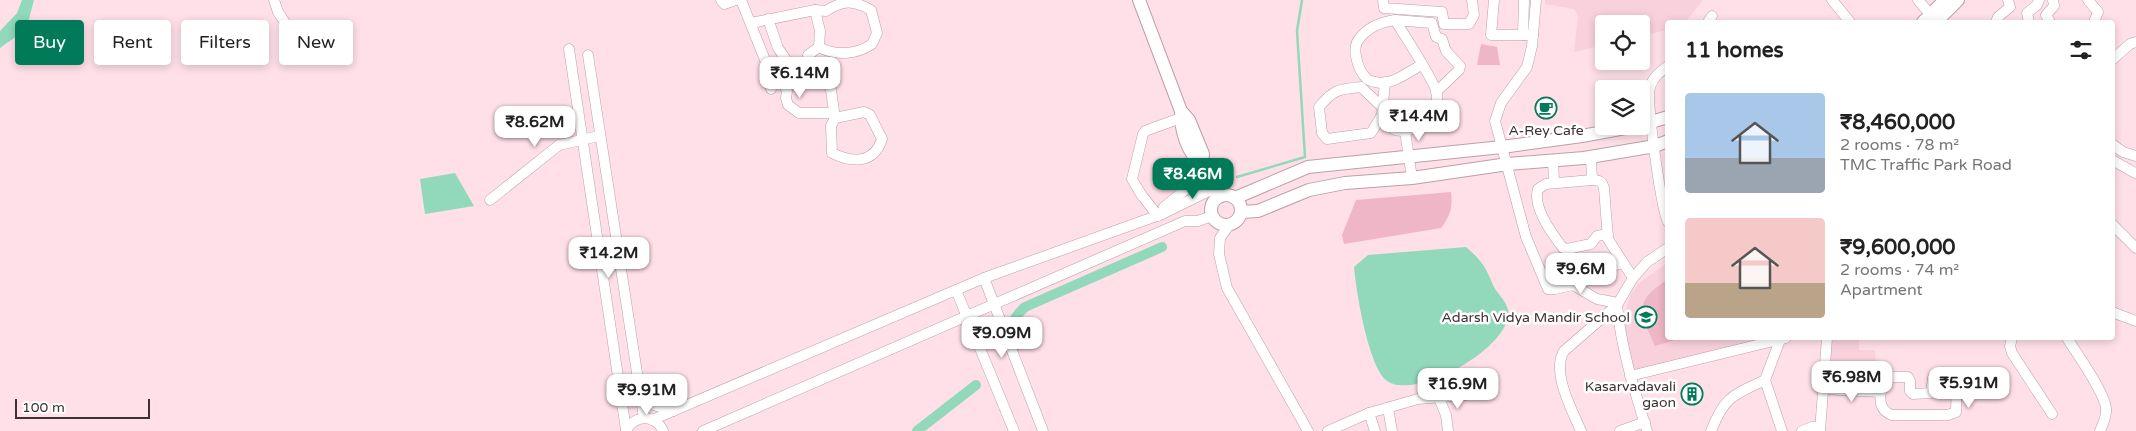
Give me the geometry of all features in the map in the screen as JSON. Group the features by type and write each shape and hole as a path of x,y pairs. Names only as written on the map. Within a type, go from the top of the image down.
{"street":[{"path":"274,0 283,20"},
{"path":"721,0 724,4 736,0"},
{"path":"741,0 767,65 771,89"},
{"path":"1139,0 1182,115 1189,120 1203,154 1204,169 1218,192"},
{"path":"1383,0 1384,8 1442,12 1444,24 1469,24 1474,15 1472,0"},
{"path":"1494,0 1491,35 1528,35"},
{"path":"1528,35 1536,0"},
{"path":"1832,0 1848,20"},
{"path":"1918,0 1935,20"},
{"path":"1935,20 1945,0"},
{"path":"1935,20 1958,0"},
{"path":"1997,20 2010,7 2008,0"},
{"path":"2029,20 2027,13 2037,5 2039,0"},
{"path":"2049,20 2046,15 2054,6 2053,0"},
{"path":"2088,0 2098,12 2095,20"},
{"path":"1524,1 1528,35 1527,67 1501,103 1495,122 1508,164 1526,237 1548,289 1574,285 1582,276 1622,263"},
{"path":"751,23 815,10 826,11 836,3 858,2 871,10 877,33 872,44 858,51 844,53 827,51 819,47"},
{"path":"815,10 820,31 819,47"},
{"path":"767,65 785,65 808,65 824,72 831,90 834,115 831,126 832,153 852,160 867,158 878,149 882,139 870,115 864,112 834,115 799,113 788,105 783,83 785,65 785,58 778,48 768,20"},
{"path":"1396,20 1436,92 1432,118 1426,125 1405,131 1396,130 1390,126 1363,82 1356,60 1356,44 1359,38 1380,23 1396,20 1432,23 1436,38 1442,39 1446,51 1460,66 1459,70 1436,92"},
{"path":"2115,58 2133,43 2130,39 2136,34"},
{"path":"808,65 808,55 819,47"},
{"path":"569,49 626,431"},
{"path":"588,55 640,390 648,419"},
{"path":"1385,82 1382,111 1371,133 1328,139 1324,137 1319,107 1330,94 1338,89 1363,82 1385,82 1422,65"},
{"path":"1650,88 1655,76 1665,68"},
{"path":"1160,215 1143,197 1132,178 1145,131 1182,115"},
{"path":"1650,123 1665,118"},
{"path":"1650,129 1661,143 1660,189 1665,210"},
{"path":"1405,131 1412,178"},
{"path":"1235,198 1308,167 1410,158 1595,134"},
{"path":"490,200 559,145 600,136"},
{"path":"1582,136 1592,180"},
{"path":"1241,212 1258,211 1317,188 1345,183 1412,178 1508,164 1587,158 1661,143"},
{"path":"2115,146 2123,152 2136,156"},
{"path":"1553,160 1554,183"},
{"path":"2115,162 2135,173"},
{"path":"1160,215 1164,207 1204,169"},
{"path":"1608,234 1597,236 1591,244 1567,250 1562,248 1546,224 1536,193 1541,186 1554,183 1592,180 1598,180 1602,183 1604,188 1608,234 1608,239 1633,278"},
{"path":"626,431 633,422 673,411 984,278 1160,215 1218,192 1235,198 1241,212 1238,220 1229,225 1220,238 1219,254 1227,288 1308,431"},
{"path":"1218,192 1211,206 1212,216 1219,224 1229,225"},
{"path":"1181,206 1185,221"},
{"path":"703,431 993,303 1185,221 1198,221 1212,216"},
{"path":"2115,227 2136,248"},
{"path":"1581,431 1559,372 1560,358 1564,351 1617,305 1633,278 1647,262 1665,250"},
{"path":"984,278 1043,431"},
{"path":"1574,285 1597,299 1613,302 1617,305"},
{"path":"956,290 1014,431"},
{"path":"1617,305 1620,333 1630,376 1646,427 1620,431"},
{"path":"2115,313 2136,321"},
{"path":"1630,376 1775,340"},
{"path":"1782,340 1765,380 1782,431"},
{"path":"1802,431 1812,427 1820,429 1827,340"},
{"path":"2012,340 2010,346 2012,353 2052,414"},
{"path":"2069,340 2106,406 2106,418 2100,431"},
{"path":"1884,377 1908,377 1910,380 1910,391 1913,394 1931,393 1933,378 1955,378 1957,380 1956,412 1948,415 1892,415 1882,410 1881,392 1881,380 1884,377"},
{"path":"1711,431 1725,402 1737,393 1765,380"},
{"path":"1823,389 1881,392"},
{"path":"640,390 645,399 654,405 673,411"},
{"path":"1328,431 1369,413 1418,400 1466,395"},
{"path":"1439,398 1446,415 1448,431"},
{"path":"1388,408 1392,431"},
{"path":"1369,413 1375,431"},
{"path":"648,419 657,422 663,431"}],"shaded area":[{"path":"22,0 34,0 29,20 15,20 15,37 0,48 0,31 17,13"},
{"path":"1545,0 1703,0 1687,20 1665,20 1665,30 1650,34 1650,15 1595,15 1595,47 1574,52 1578,17 1574,9 1545,4"},
{"path":"1481,44 1497,47 1500,65 1477,65"},
{"path":"455,173 474,206 425,214 420,179"},
{"path":"1451,192 1452,203 1450,212 1441,228 1344,244 1342,235 1356,200"},
{"path":"1466,247 1483,265 1494,287 1506,304 1508,310 1506,325 1495,340 1479,354 1459,368 1438,378 1417,384 1399,385 1386,380 1380,372 1368,344 1360,309 1354,267 1368,255"},
{"name":"Adarsh Vidya Mandir School","path":"1665,264 1665,340 1756,340 1632,372 1622,328 1631,294 1639,283"},
{"path":"1665,281 1665,340 1675,340 1655,346 1643,316 1643,309 1648,295"},
{"path":"1826,340 1859,340 1859,350 1875,350 1876,364 1867,370 1866,379 1821,383"}],"waterway":[{"path":"1237,177 1305,157 1297,31 1302,0"},
{"path":"1016,346 1012,334 1012,325 1016,316 1025,307 1162,247"},
{"path":"917,431 976,385"}],"place":[{"name":"A-Rey Cafe","path":"1546,108"},
{"name":"Adarsh Vidya Mandir School","path":"1646,317"},
{"name":"Kasarvadavali gaon","path":"1692,394"}]}
